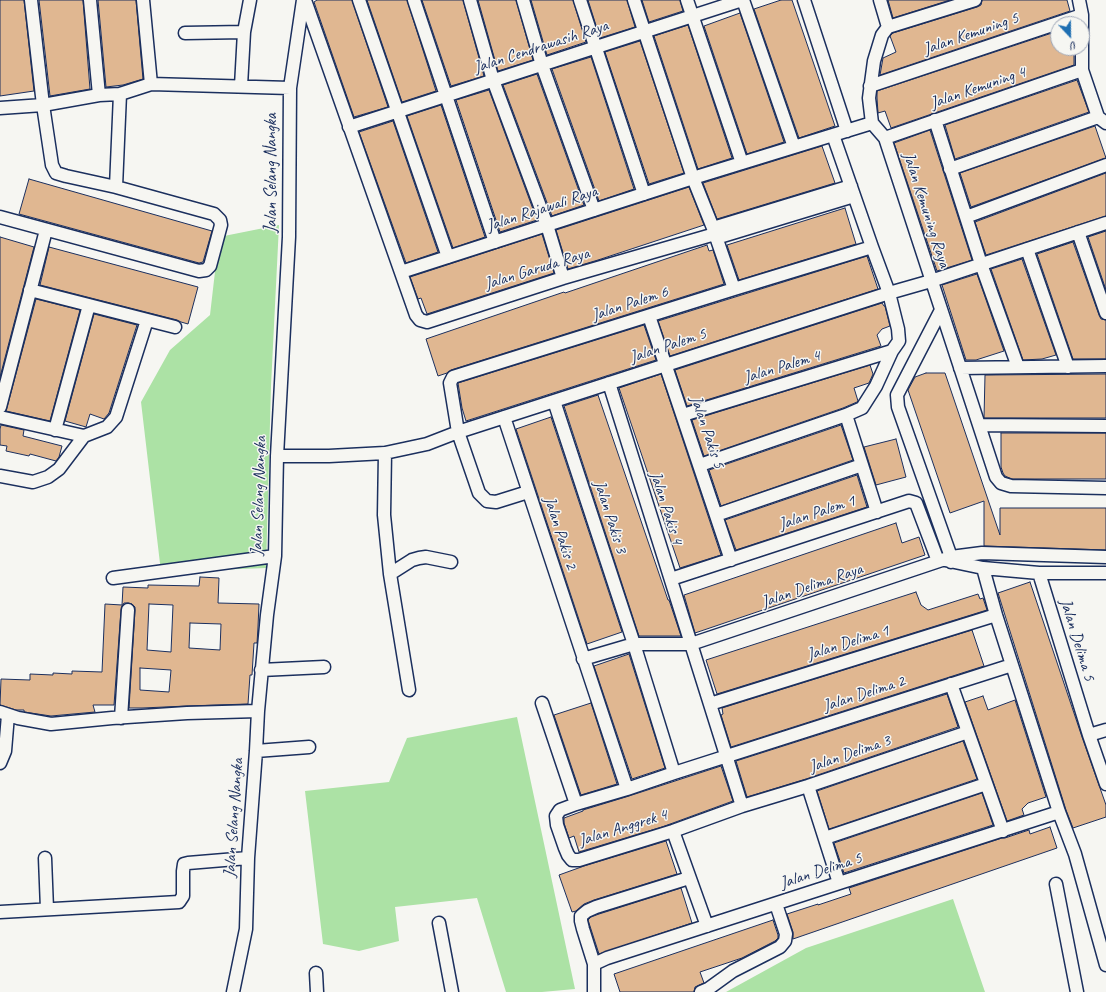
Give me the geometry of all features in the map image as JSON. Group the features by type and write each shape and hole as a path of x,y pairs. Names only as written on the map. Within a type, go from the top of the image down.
{"street":[{"path":"0,217 199,271 206,270 210,266 221,225 220,220 214,214 116,187 56,173 52,165 43,105 31,0"},
{"path":"90,0 99,95"},
{"path":"143,0 151,84"},
{"path":"241,86 244,32 250,0"},
{"path":"359,0 448,257"},
{"path":"414,0 495,242"},
{"path":"470,0 493,80 547,225 563,278"},
{"path":"523,0 542,65 594,210"},
{"path":"580,0 644,194"},
{"path":"634,0 693,178 715,233 734,289"},
{"path":"687,0 742,163"},
{"path":"743,0 794,147"},
{"name":"Jalan Cendrawasih Raya","path":"349,126 743,0"},
{"path":"804,0 847,131"},
{"path":"880,0 888,27"},
{"path":"872,123 869,98 874,61 882,35 888,27 975,0"},
{"path":"950,169 1102,120 1082,70 1082,14 1079,0"},
{"path":"306,2 401,272"},
{"name":"Jalan Selang Nangka","path":"233,992 246,929 248,858 261,670 275,556 277,456 289,237 290,88 306,2"},
{"name":"Jalan Kemuning 5","path":"870,86 1082,14"},
{"path":"184,33 244,32"},
{"name":"Jalan Kemuning 4","path":"885,138 1082,70"},
{"path":"0,108 43,105 99,95 120,94 151,84 290,88"},
{"path":"116,187 120,94"},
{"path":"935,120 980,264 1018,367"},
{"name":"Jalan Rajawali Raya","path":"401,272 693,178 872,123"},
{"name":"Jalan Kemuning Raya","path":"872,123 885,138 932,281 1106,223"},
{"path":"700,465 846,415 862,408 876,386 892,351 899,341 898,329 889,293 833,135"},
{"path":"966,217 1106,165"},
{"name":"Jalan Garuda Raya","path":"401,272 416,315 420,320 427,322 563,278 852,191"},
{"path":"0,407 46,230"},
{"path":"1078,232 1106,313"},
{"name":"Jalan Palem 6","path":"528,492 496,502 487,501 479,493 458,432 450,383 453,377 872,247"},
{"path":"1027,249 1068,367"},
{"path":"932,281 996,477 1001,483 1011,486 1106,488"},
{"name":"Jalan Palem 5","path":"277,456 329,456 385,453 427,444 458,432 609,383 889,293 932,281"},
{"path":"30,290 175,327"},
{"path":"55,430 88,305"},
{"path":"941,310 897,395 898,407 946,560 983,568 1039,573 1106,573"},
{"name":"Jalan Pakis 5","path":"649,316 731,560"},
{"path":"0,417 84,436 107,428 116,417 147,320"},
{"name":"Jalan Palem 4","path":"683,415 892,351"},
{"path":"960,368 1106,366"},
{"name":"Jalan Pakis 4","path":"609,383 742,806"},
{"name":"Jalan Pakis 3","path":"554,401 634,644 674,773"},
{"path":"846,415 877,512"},
{"name":"Jalan Pakis 2","path":"504,417 626,789"},
{"path":"979,425 1106,426"},
{"path":"0,476 33,482 48,477 59,468 84,436"},
{"path":"385,453 384,515 390,574 409,690"},
{"path":"716,515 862,465"},
{"name":"Jalan Palem 1","path":"671,579 909,501 916,503 946,560"},
{"name":"Jalan Delima Raya","path":"584,659 634,644 691,644 946,560 982,553 1106,557"},
{"path":"113,578 275,556"},
{"path":"390,574 412,560 419,558 426,557 451,562"},
{"path":"983,568 1058,812 1075,854 1106,965"},
{"name":"Jalan Delima 5","path":"1039,573 1089,735 1106,784"},
{"path":"121,718 128,610"},
{"name":"Jalan Delima 1","path":"710,704 996,614"},
{"name":"Jalan Delima 2","path":"726,756 1012,664"},
{"path":"261,670 324,667"},
{"path":"952,684 1003,831"},
{"path":"542,704 576,804"},
{"path":"0,763 5,751 4,713 18,718 51,724 187,713 258,711"},
{"path":"1089,735 1106,730"},
{"name":"Jalan Delima 3","path":"742,806 808,786 968,732"},
{"path":"256,751 309,747"},
{"name":"Jalan Anggrek 4","path":"726,756 560,810 556,816 557,825 565,848 572,860 579,860 673,831 742,806"},
{"path":"825,838 986,784"},
{"path":"808,786 840,883"},
{"name":"Jalan Delima 5","path":"594,964 607,958 1058,812"},
{"path":"673,831 707,926"},
{"path":"45,858 47,910"},
{"path":"0,912 179,902 183,896 184,864 248,858"},
{"path":"594,992 594,964 582,928 581,916 587,911 596,907 689,878"},
{"path":"1056,884 1077,992"},
{"path":"701,992 708,989 733,971 780,947 785,940 786,934 776,904"},
{"path":"439,922 452,992"},
{"path":"316,973 317,992"}],"green space":[{"path":"279,225 271,386 266,568 161,572 141,402 170,350 210,315 219,237"},
{"path":"517,717 575,989 542,992 506,992 477,898 395,907 399,941 359,951 323,944 305,791 389,782 407,738"},
{"path":"953,899 985,992 726,992 806,948"}],"building":[{"path":"0,0 24,0 34,91 0,96"},
{"path":"39,0 83,0 90,89 50,96"},
{"path":"98,0 136,0 143,79 123,85 106,87"},
{"path":"317,0 352,0 388,107 354,117 314,2"},
{"path":"367,0 407,0 436,91 402,102"},
{"path":"422,0 463,0 484,76 451,86"},
{"path":"478,0 516,0 533,60 498,71"},
{"path":"531,0 573,0 586,42 547,55"},
{"path":"588,0 627,0 635,27 600,38"},
{"path":"642,0 680,0 683,11 649,22"},
{"path":"781,0 792,0 835,126 799,138 754,9"},
{"path":"888,0 950,0 893,18"},
{"path":"982,0 1067,0 1070,11 1055,16 1050,16 1050,18 880,75 883,58 896,52 890,36 893,33 981,5"},
{"path":"740,13 784,142 747,154 704,26"},
{"path":"688,25 732,158 698,169 654,36"},
{"path":"1050,34 1050,56 1074,56 1074,65 891,128 885,111 878,113 877,91"},
{"path":"640,41 684,173 649,184 605,52"},
{"path":"591,57 634,189 599,201 552,69"},
{"path":"537,74 584,205 552,216 503,85"},
{"path":"1077,80 1089,112 955,159 945,125"},
{"path":"489,90 537,220 500,232 456,100"},
{"path":"441,105 485,237 453,248 407,116"},
{"path":"393,121 438,252 406,263 359,132"},
{"path":"1095,126 1106,158 971,207 960,173"},
{"path":"930,130 972,260 937,271 894,143"},
{"path":"822,146 835,183 717,219 703,183"},
{"path":"1106,173 1106,216 986,255 975,222"},
{"path":"29,179 212,231 203,262 199,263 19,214"},
{"path":"689,187 704,225 568,269 556,230"},
{"path":"845,208 856,244 739,280 727,245"},
{"path":"1106,231 1106,290 1088,237"},
{"path":"542,234 554,273 427,314 421,298 418,299 410,277"},
{"path":"0,237 34,247 0,377"},
{"path":"1073,242 1099,315 1101,319 1106,320 1106,359 1073,359 1037,254"},
{"path":"707,245 709,251 713,250 724,284 451,370 438,376 426,339"},
{"path":"49,247 198,287 188,324 40,285"},
{"path":"867,256 878,289 670,356 658,321"},
{"path":"1022,259 1056,355 1042,359 1023,360 991,269"},
{"path":"977,274 1004,351 976,360 966,360 942,285"},
{"path":"36,299 80,310 50,421 6,411"},
{"path":"882,303 885,306 890,326 882,329 877,335 881,346 687,406 675,370"},
{"path":"94,314 137,325 109,413 104,419 90,414 86,427 65,421"},
{"path":"644,325 656,360 466,421 462,408 458,383"},
{"path":"870,365 873,374 869,383 854,388 857,402 704,456 692,420"},
{"path":"926,373 945,373 1000,535 1000,508 1106,508 1106,550 984,546 984,501 950,513 908,390 915,377"},
{"path":"661,374 721,555 680,568 619,388"},
{"path":"1106,374 1106,418 984,418 985,375"},
{"path":"598,395 681,636 639,636 564,406"},
{"path":"551,417 622,632 587,644 516,429"},
{"path":"1,425 24,430 23,436 62,446 59,457 56,461 30,454 29,456 6,451 7,446 0,445"},
{"path":"841,425 853,460 721,506 709,470"},
{"path":"1001,433 1106,433 1106,479 1012,479 1005,476 1001,467"},
{"path":"896,439 906,477 876,485 864,447"},
{"path":"857,475 867,507 736,550 725,520"},
{"path":"896,523 902,543 919,537 925,555 695,633 684,595"},
{"path":"200,577 219,578 218,603 259,604 257,643 254,643 248,704 129,708 135,607 132,604 124,603 121,610 114,705 93,705 95,712 51,716 24,712 24,710 16,710 0,705 1,679 30,680 30,674 72,674 72,671 102,672 105,604 122,605 123,587 148,588 148,585 199,586","holes":["149,604 173,605 171,652 147,650","190,623 221,624 220,650 189,648","140,668 171,670 169,692 140,690"]},
{"path":"1030,582 1106,805 1106,817 1073,828 998,593"},
{"path":"916,592 921,605 928,610 978,594 980,599 983,598 987,610 717,694 706,660"},
{"path":"972,630 984,666 731,747 721,715 723,714 722,708"},
{"path":"629,654 665,768 632,779 594,666"},
{"path":"947,694 958,727 806,779 747,797 736,761"},
{"path":"983,696 988,710 1015,700 1046,797 1028,803 1022,809 1024,815 1007,821 965,702"},
{"path":"591,703 617,784 581,795 554,715"},
{"path":"963,741 977,779 829,829 817,791"},
{"path":"721,766 733,801 662,827 579,852 574,836 569,838 564,823 564,818 583,810"},
{"path":"982,793 993,825 844,873 834,843"},
{"path":"1050,827 1057,848 793,939 793,932 787,914 851,894 849,888 1002,838 1029,830 1030,834"},
{"path":"666,841 677,874 594,900 584,904 576,911 572,912 559,875"},
{"path":"681,888 692,923 599,954 588,920 591,917"},
{"path":"773,920 778,935 778,938 775,941 742,958 700,972 704,983 695,987 694,992 620,992 614,974"}]}
